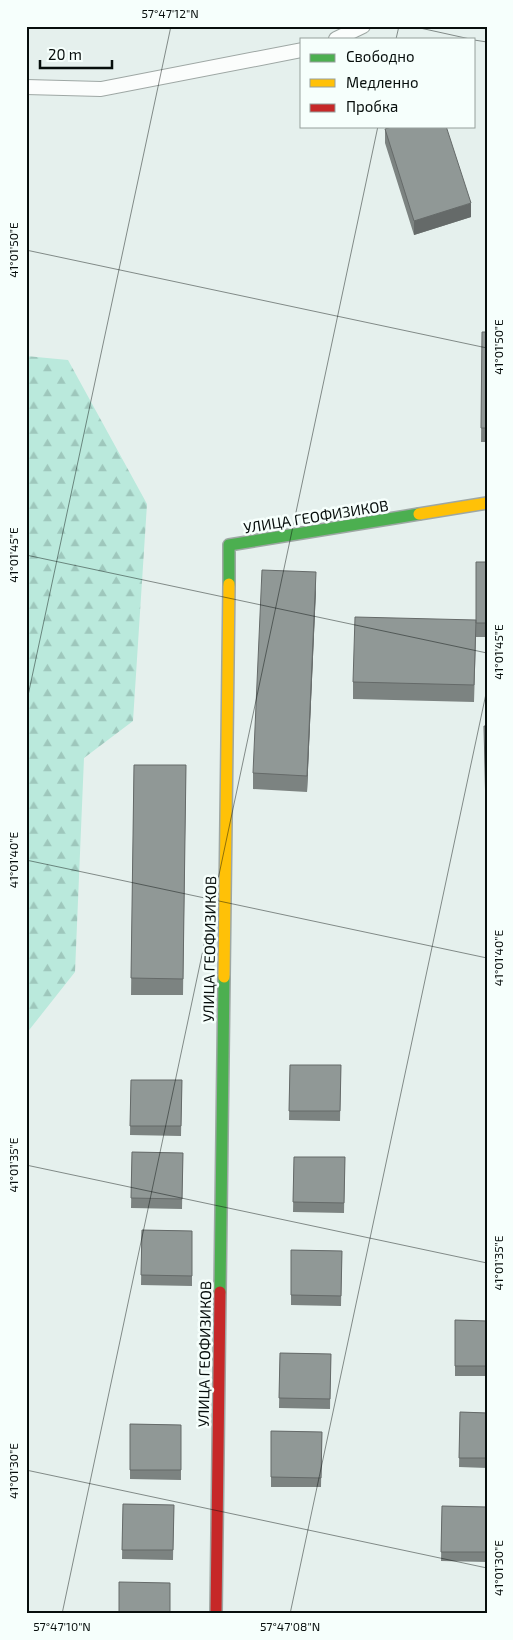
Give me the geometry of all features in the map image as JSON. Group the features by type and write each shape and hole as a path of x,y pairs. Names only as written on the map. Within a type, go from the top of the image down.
{"street":[{"name":"УЛИЦА ГЕОФИЗИКОВ","path":"216,1614 229,545 487,503"}],"lane":[{"path":"338,38 363,26"},
{"path":"26,87 101,89 300,50"}],"green space":[{"path":"26,356 68,360 147,504 133,721 84,758 75,972 26,1034"}],"building":[{"path":"447,128 471,203 414,221 385,129"},
{"path":"482,332 487,332 487,428 481,428"},
{"path":"476,562 487,562 487,623 476,623"},
{"path":"262,570 316,572 307,776 253,773"},
{"path":"355,617 476,620 474,685 353,682"},
{"path":"484,726 487,726 487,854"},
{"path":"134,765 186,765 183,979 131,978"},
{"path":"290,1065 341,1065 340,1111 289,1111"},
{"path":"131,1080 182,1080 181,1126 130,1126"},
{"path":"132,1152 183,1153 182,1199 131,1198"},
{"path":"294,1157 345,1157 344,1203 293,1202"},
{"path":"142,1230 192,1231 192,1276 141,1275"},
{"path":"291,1250 342,1251 341,1296 291,1295"},
{"path":"455,1320 487,1321 487,1366 455,1366"},
{"path":"280,1353 331,1354 330,1399 279,1398"},
{"path":"460,1412 487,1413 487,1458 459,1458"},
{"path":"130,1424 181,1425 181,1470 130,1470"},
{"path":"271,1431 322,1432 321,1478 271,1477"},
{"path":"123,1504 174,1505 173,1550 122,1550"},
{"path":"442,1506 487,1507 487,1552 441,1552"},
{"path":"119,1582 170,1583 170,1614 119,1614"}],"traffic: fast":[{"path":"229,584 229,545 419,514"},
{"path":"220,1292 224,977"}],"traffic: slow":[{"path":"419,514 487,503"},
{"path":"224,977 229,584"}],"traffic: jam":[{"path":"216,1614 220,1292"}]}
